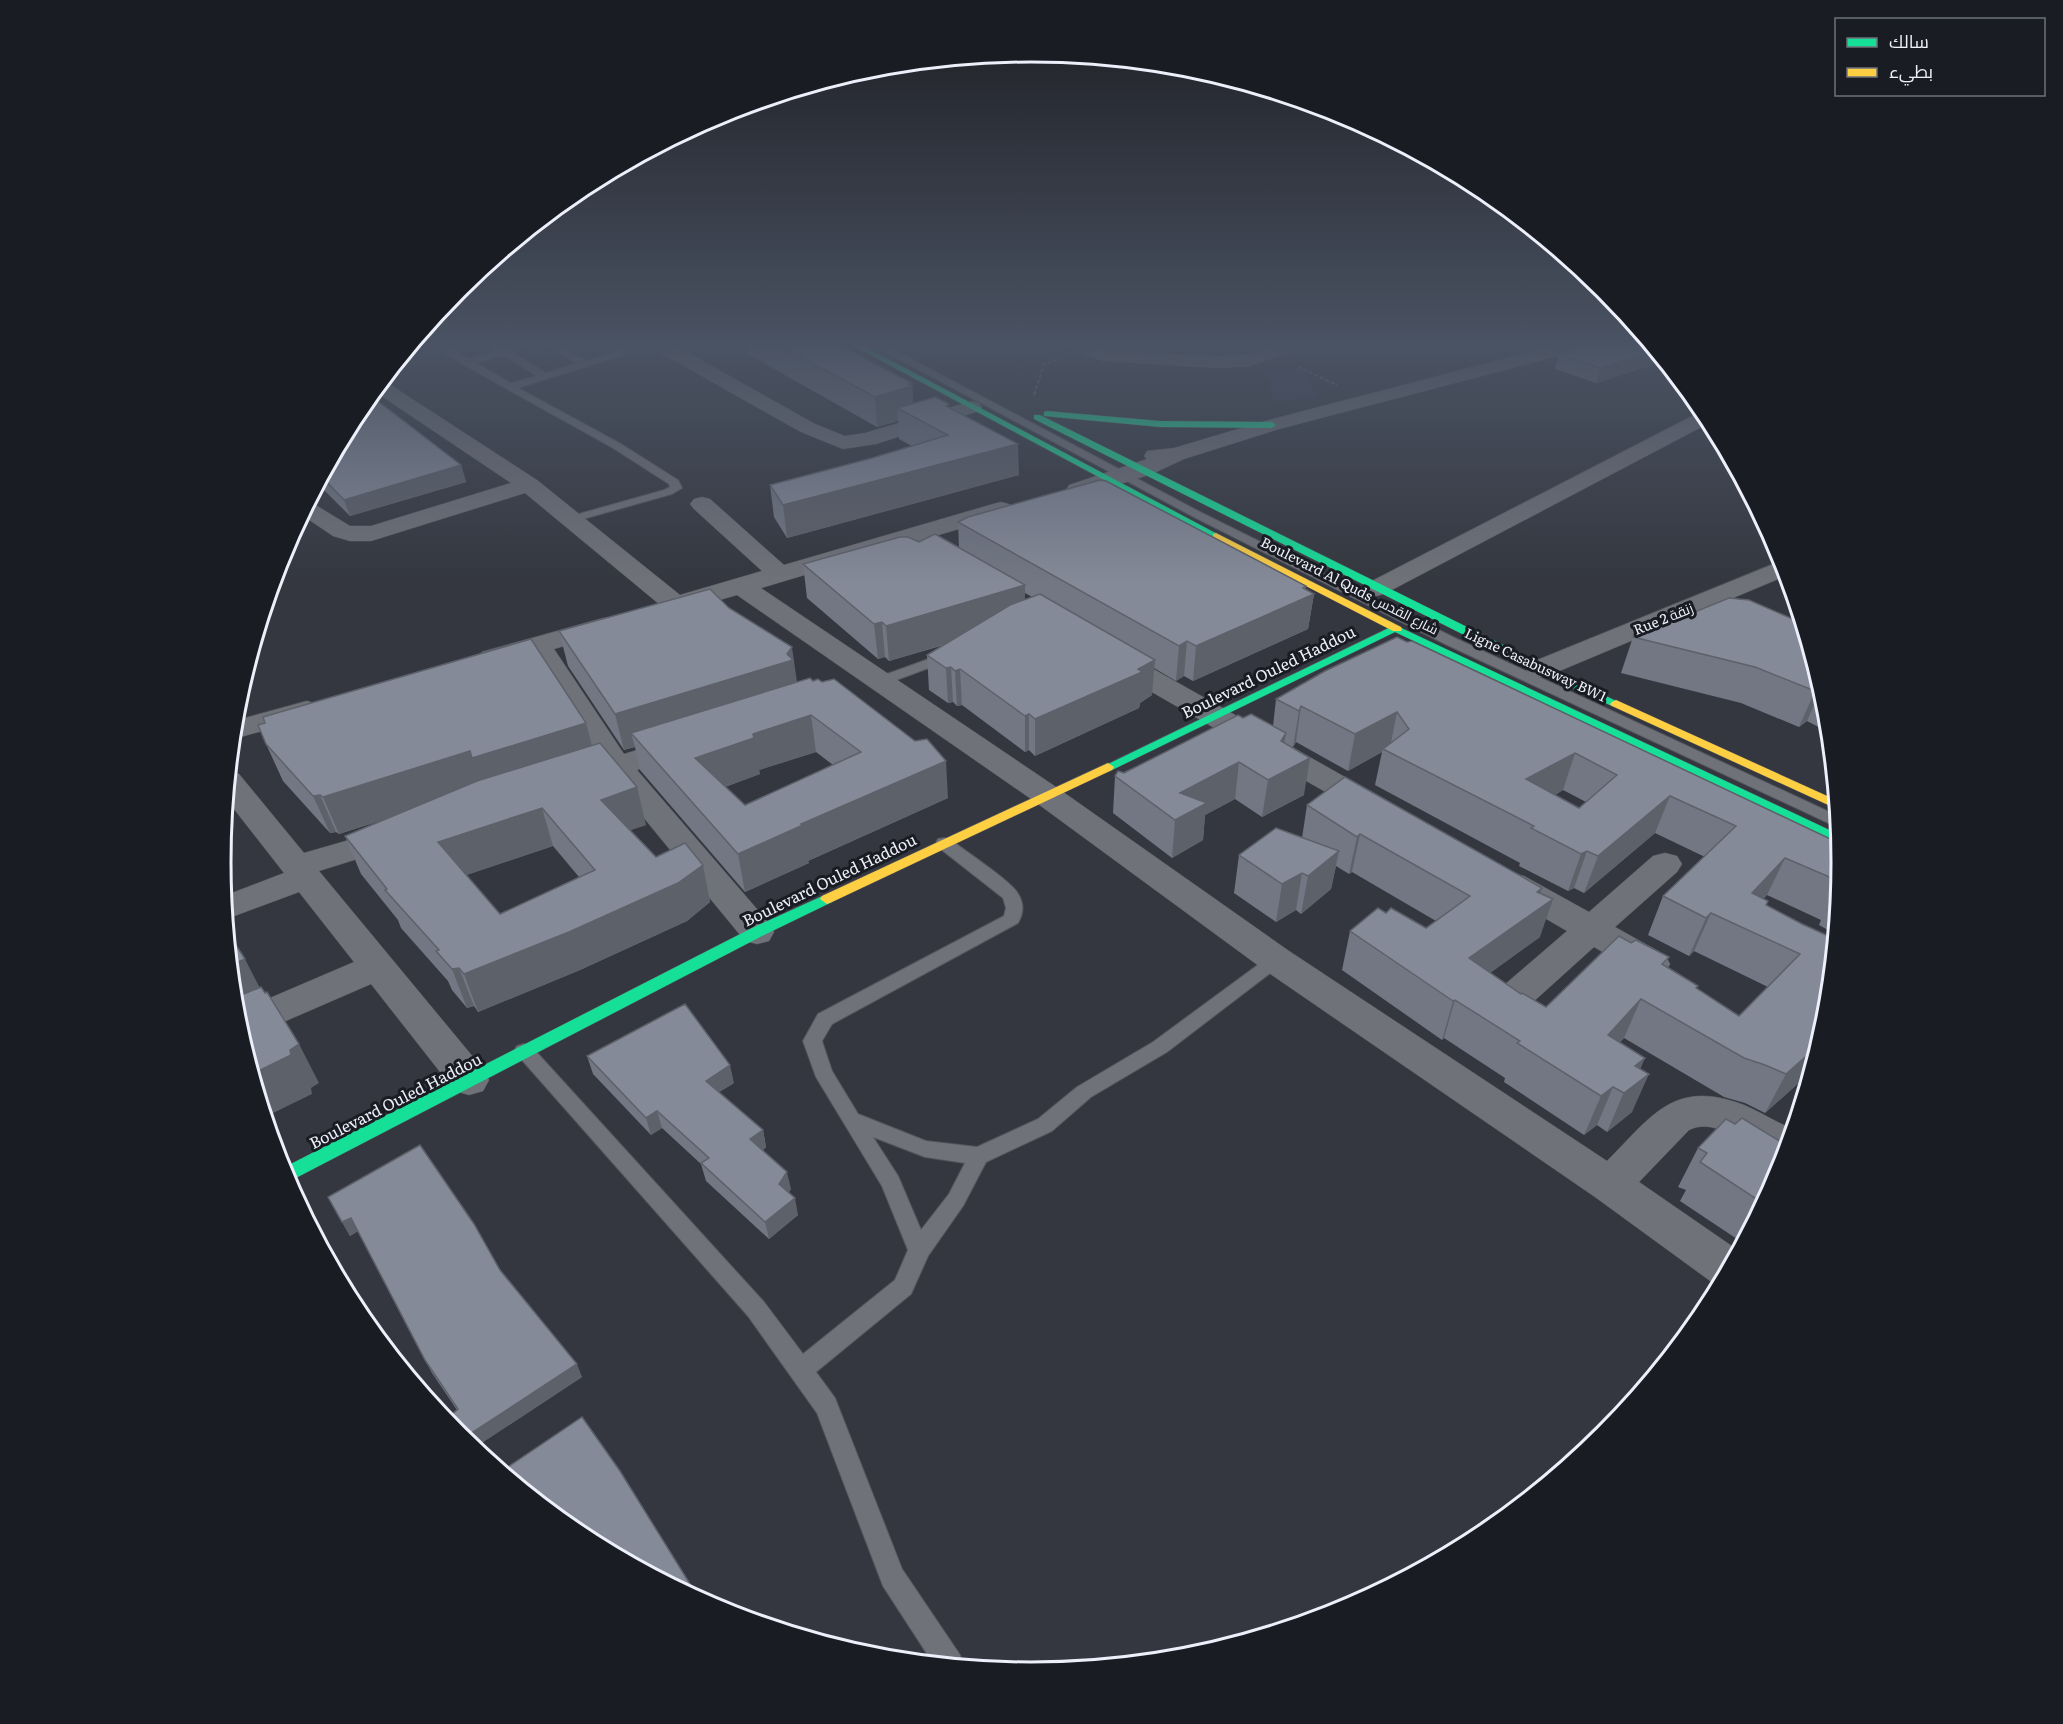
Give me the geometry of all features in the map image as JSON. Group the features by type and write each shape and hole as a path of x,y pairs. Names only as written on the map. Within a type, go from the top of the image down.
{"main road":[{"name":"Boulevard Al Quds شارع القدس","path":"1013,423 1123,471 1377,588 1540,669 1829,801"},
{"name":"Boulevard Al Quds شارع القدس","path":"1045,423 1395,628 1831,836"},
{"path":"1153,423 1272,425"},
{"name":"Boulevard Ouled Haddou","path":"293,1171 757,932 1045,794 1213,717 1395,628"}],"street":[{"path":"437,423 529,485 572,519 652,611"},
{"path":"800,423 843,443 868,439 917,423"},
{"path":"471,664 1046,496 1090,487 1123,471 1278,423"},
{"path":"1377,588 1692,423"},
{"path":"312,512 336,530 362,535 383,531 529,485"},
{"path":"702,504 780,574"},
{"path":"907,537 937,555"},
{"name":"Rue 2 زنقة","path":"1540,669 1777,571"},
{"path":"740,585 878,682 1045,794 1276,960 1610,1185 1723,1265"},
{"path":"1712,598 1744,611"},
{"path":"538,645 617,766 757,932"},
{"path":"1096,648 1213,717 1397,820"},
{"path":"844,693 878,682"},
{"path":"243,728 335,702"},
{"path":"549,788 708,737"},
{"path":"234,795 301,872 469,1080"},
{"path":"233,904 301,872 423,828"},
{"path":"1509,1002 1665,864"},
{"path":"1489,872 1679,979"},
{"path":"247,1023 378,966"},
{"path":"1610,1185 1675,1119 1687,1112 1700,1110 1721,1113 1782,1141"}],"lane":[{"path":"572,519 676,488 674,482 576,423"},
{"name":"Ligne Casabusway BW1","path":"1031,423 1450,641 1830,819"},
{"name":"Ligne Casabusway BW1","path":"1034,423 1123,471 1164,489 1440,627 1830,810"},
{"path":"878,682 957,652"},
{"path":"919,1250 891,1182 823,1072 812,1041 825,1019 1012,919 1015,909 1010,895 944,843"},
{"path":"851,1120 925,1149 979,1156 1045,1125 1084,1092 1160,1047 1276,960"},
{"path":"524,1051 756,1309 827,1406 892,1577 945,1658"},
{"path":"801,1370 903,1287 919,1250 956,1200 979,1156"}],"building":[{"path":"362,423 407,423 461,465 344,500 327,483"},
{"path":"926,423 979,423 1018,444 783,505 770,485 872,458 948,435"},
{"path":"1100,480 1106,481 1306,586 1303,588 1314,594 1196,646 1187,641 1179,646 958,522 968,517"},
{"path":"935,534 1025,585 886,626 882,622 874,624 803,564 900,537 908,537 919,542"},
{"path":"710,589 729,608 792,647 787,654 793,660 615,714 559,631"},
{"path":"1040,594 1155,660 1138,669 1142,672 1035,719 1029,714 1025,716 960,669 955,671 951,667 946,668 927,655 1010,605"},
{"path":"1729,598 1749,600 1794,620 1813,690 1755,667 1633,637"},
{"path":"1397,637 1407,642 1412,641 1831,839 1831,878 1785,858 1752,893 1768,901 1766,905 1828,936 1817,1018 1808,1054 1786,1074 1744,1058 1641,999 1608,1035 1645,1058 1635,1066 1649,1074 1624,1093 1613,1087 1601,1096 1517,1043 1520,1041 1455,1000 1453,1001 1350,931 1378,908 1386,913 1391,908 1426,928 1470,896 1360,834 1357,837 1307,805 1345,777 1542,888 1537,892 1553,899 1469,958 1521,994 1546,1007 1619,936 1631,943 1636,940 1669,957 1662,964 1698,986 1696,988 1739,1016 1800,954 1711,913 1706,918 1663,896 1736,826 1670,796 1598,856 1587,851 1581,854 1531,828 1534,826 1383,749 1409,729 1397,712 1355,734 1301,706 1299,711 1276,699 1325,671","holes":["1575,753 1617,775 1579,808 1526,779"]},
{"path":"531,639 586,723 472,758 470,751 323,797 313,796 266,744 258,725 265,723 263,717"},
{"path":"810,678 813,681 818,679 822,682 834,679 915,741 927,739 946,761 738,854 631,733","holes":["811,715 861,752 745,805 695,758 754,738 753,734"]},
{"path":"1251,714 1286,733 1281,741 1310,758 1268,780 1239,762 1180,793 1207,803 1175,820 1115,776 1118,771 1124,773 1238,715 1243,718"},
{"path":"600,743 637,787 601,800 656,857 685,843 703,865 678,883 569,932 464,974 459,968 452,969 436,951 439,950 385,890 387,889 345,836 477,781","holes":["542,808 595,870 500,914 438,842"]},
{"path":"1276,828 1339,851 1308,876 1302,873 1282,884 1239,855"},
{"path":"236,945 245,959 238,962"},
{"path":"261,987 265,993 267,992 299,1044 290,1050 291,1055 259,1071 246,1018 242,995"},
{"path":"685,1004 730,1065 706,1081 763,1130 750,1139 787,1172 779,1184 795,1198 765,1222 701,1163 709,1158 657,1111 646,1118 587,1056"},
{"path":"1742,1118 1781,1142 1757,1199 1700,1162 1707,1153 1698,1148 1726,1119 1735,1124"},
{"path":"420,1145 474,1224 500,1270 577,1364 471,1433 452,1414 458,1409 425,1360 351,1218 342,1222 328,1197"},
{"path":"582,1417 620,1471 690,1584 677,1580 631,1555 587,1528 508,1467"}],"traffic: fast":[{"path":"1004,423 1216,536"},
{"path":"1050,423 1540,669 1616,704"},
{"path":"1154,423 1272,425"},
{"path":"1108,767 1395,628"},
{"path":"1397,629 1831,836"},
{"path":"293,1171 757,932 827,899"}],"traffic: slow":[{"path":"1216,536 1397,629"},
{"path":"1616,704 1829,801"},
{"path":"827,899 1108,767"}]}
